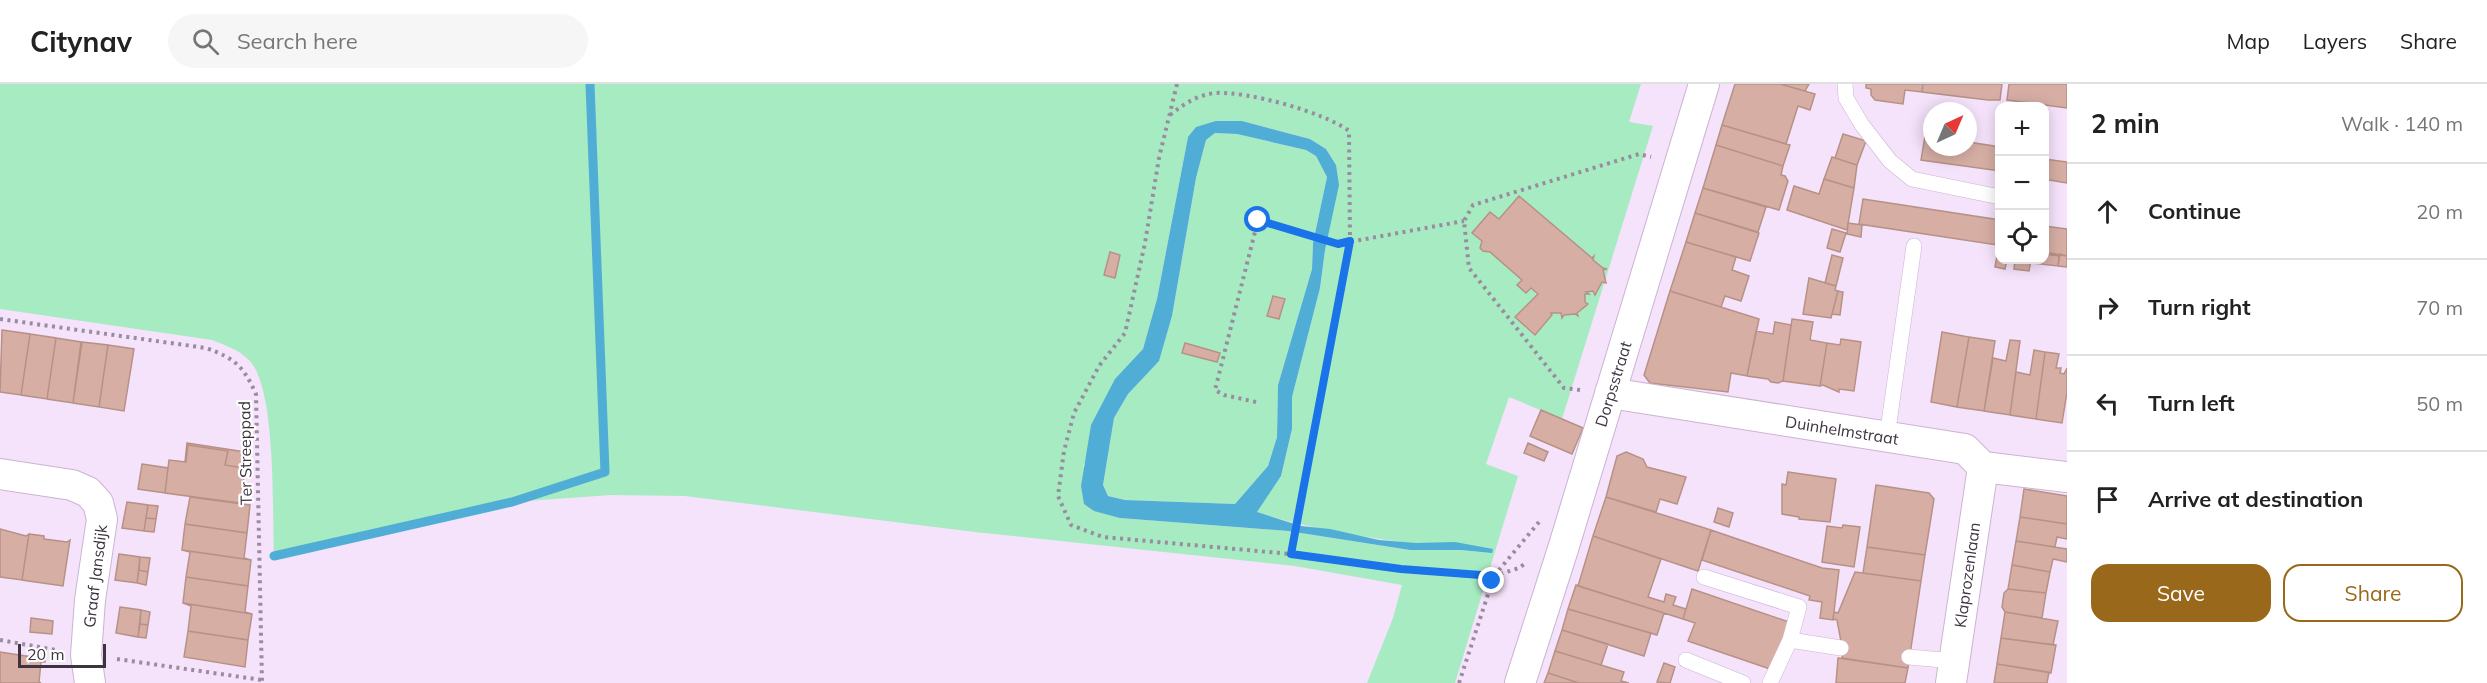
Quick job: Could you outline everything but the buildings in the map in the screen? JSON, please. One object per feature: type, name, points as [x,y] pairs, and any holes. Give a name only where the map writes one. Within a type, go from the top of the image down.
[{"type":"street","name":"Dorpsstraat","points":[[1520,683],[1598,392],[1704,84]]},
{"type":"street","name":"Duinhelmstraat","points":[[1598,392],[1965,449],[1983,467]]},
{"type":"street","points":[[1983,467],[2067,477]]},
{"type":"street","name":"Klaprozenlaan","points":[[1953,672],[1983,467]]},
{"type":"street","name":"Graaf Jansdijk","points":[[0,474],[72,485],[88,492],[98,503],[102,519],[90,600],[88,669]]},
{"type":"lane","points":[[1845,84],[1846,98],[1862,125],[1890,161],[1912,180],[1995,196]]},
{"type":"lane","points":[[1887,437],[1914,246]]},
{"type":"lane","points":[[1704,577],[1798,607],[1790,640],[1770,683]]},
{"type":"lane","points":[[1790,640],[1841,648]]},
{"type":"lane","points":[[1909,657],[1953,672]]},
{"type":"lane","points":[[1686,660],[1743,683]]},
{"type":"path","points":[[1177,84],[1125,333],[1099,366],[1074,413],[1064,451],[1058,496],[1071,525],[1103,537],[1291,554],[1401,569],[1494,576],[1460,683]]},
{"type":"path","points":[[1169,115],[1193,98],[1216,93],[1257,98],[1306,110],[1339,123],[1349,131],[1351,139],[1350,241],[1291,554]]},
{"type":"path","points":[[1598,392],[1564,388],[1469,268],[1464,221],[1473,205],[1639,154],[1678,164]]},
{"type":"path","points":[[1256,402],[1224,395],[1215,390],[1258,220],[1309,238],[1332,243],[1464,221]]},
{"type":"path","name":"Ter Streeppad","points":[[0,318],[206,348],[231,357],[246,372],[256,394],[262,681]]},
{"type":"path","points":[[0,640],[88,669],[262,681]]},
{"type":"green space","points":[[0,84],[1641,84],[1629,122],[1653,126],[1562,419],[1509,397],[1486,464],[1518,476],[1455,683],[1367,683],[1393,618],[1402,585],[1295,566],[975,532],[685,496],[611,495],[512,502],[274,556],[269,423],[258,375],[245,356],[212,340],[0,309]],"holes":[[[1242,121],[1310,139],[1326,149],[1336,165],[1320,288],[1292,397],[1292,429],[1281,476],[1256,512],[1344,533],[1492,553],[1461,550],[1410,550],[1288,531],[1120,518],[1083,466],[1133,361],[1143,349],[1157,299],[1188,137]]]},
{"type":"green space","points":[[1215,133],[1237,134],[1306,150],[1316,156],[1327,177],[1313,243],[1312,269],[1278,385],[1277,437],[1268,466],[1235,504],[1125,500],[1108,496],[1103,485],[1114,418],[1128,394],[1159,360],[1172,316],[1196,178],[1206,140]]},
{"type":"water","points":[[1216,121],[1242,121],[1310,139],[1326,149],[1336,165],[1339,185],[1325,250],[1320,288],[1292,397],[1292,429],[1281,476],[1257,512],[1301,526],[1330,529],[1379,540],[1416,543],[1455,542],[1493,549],[1492,553],[1461,550],[1410,550],[1288,531],[1120,518],[1094,511],[1084,504],[1081,486],[1091,425],[1115,379],[1143,349],[1157,299],[1188,137],[1196,127]],"holes":[[[1215,133],[1237,134],[1306,150],[1316,156],[1327,177],[1313,243],[1312,269],[1278,385],[1277,437],[1268,466],[1235,504],[1125,500],[1108,496],[1103,485],[1114,418],[1128,394],[1159,361],[1172,316],[1196,178],[1206,140]]]},
{"type":"waterway","points":[[274,556],[512,502],[605,472],[590,84]]},
{"type":"route","points":[[1258,220],[1309,238],[1338,244],[1350,241],[1291,554],[1401,569],[1494,576],[1492,581]]}]
